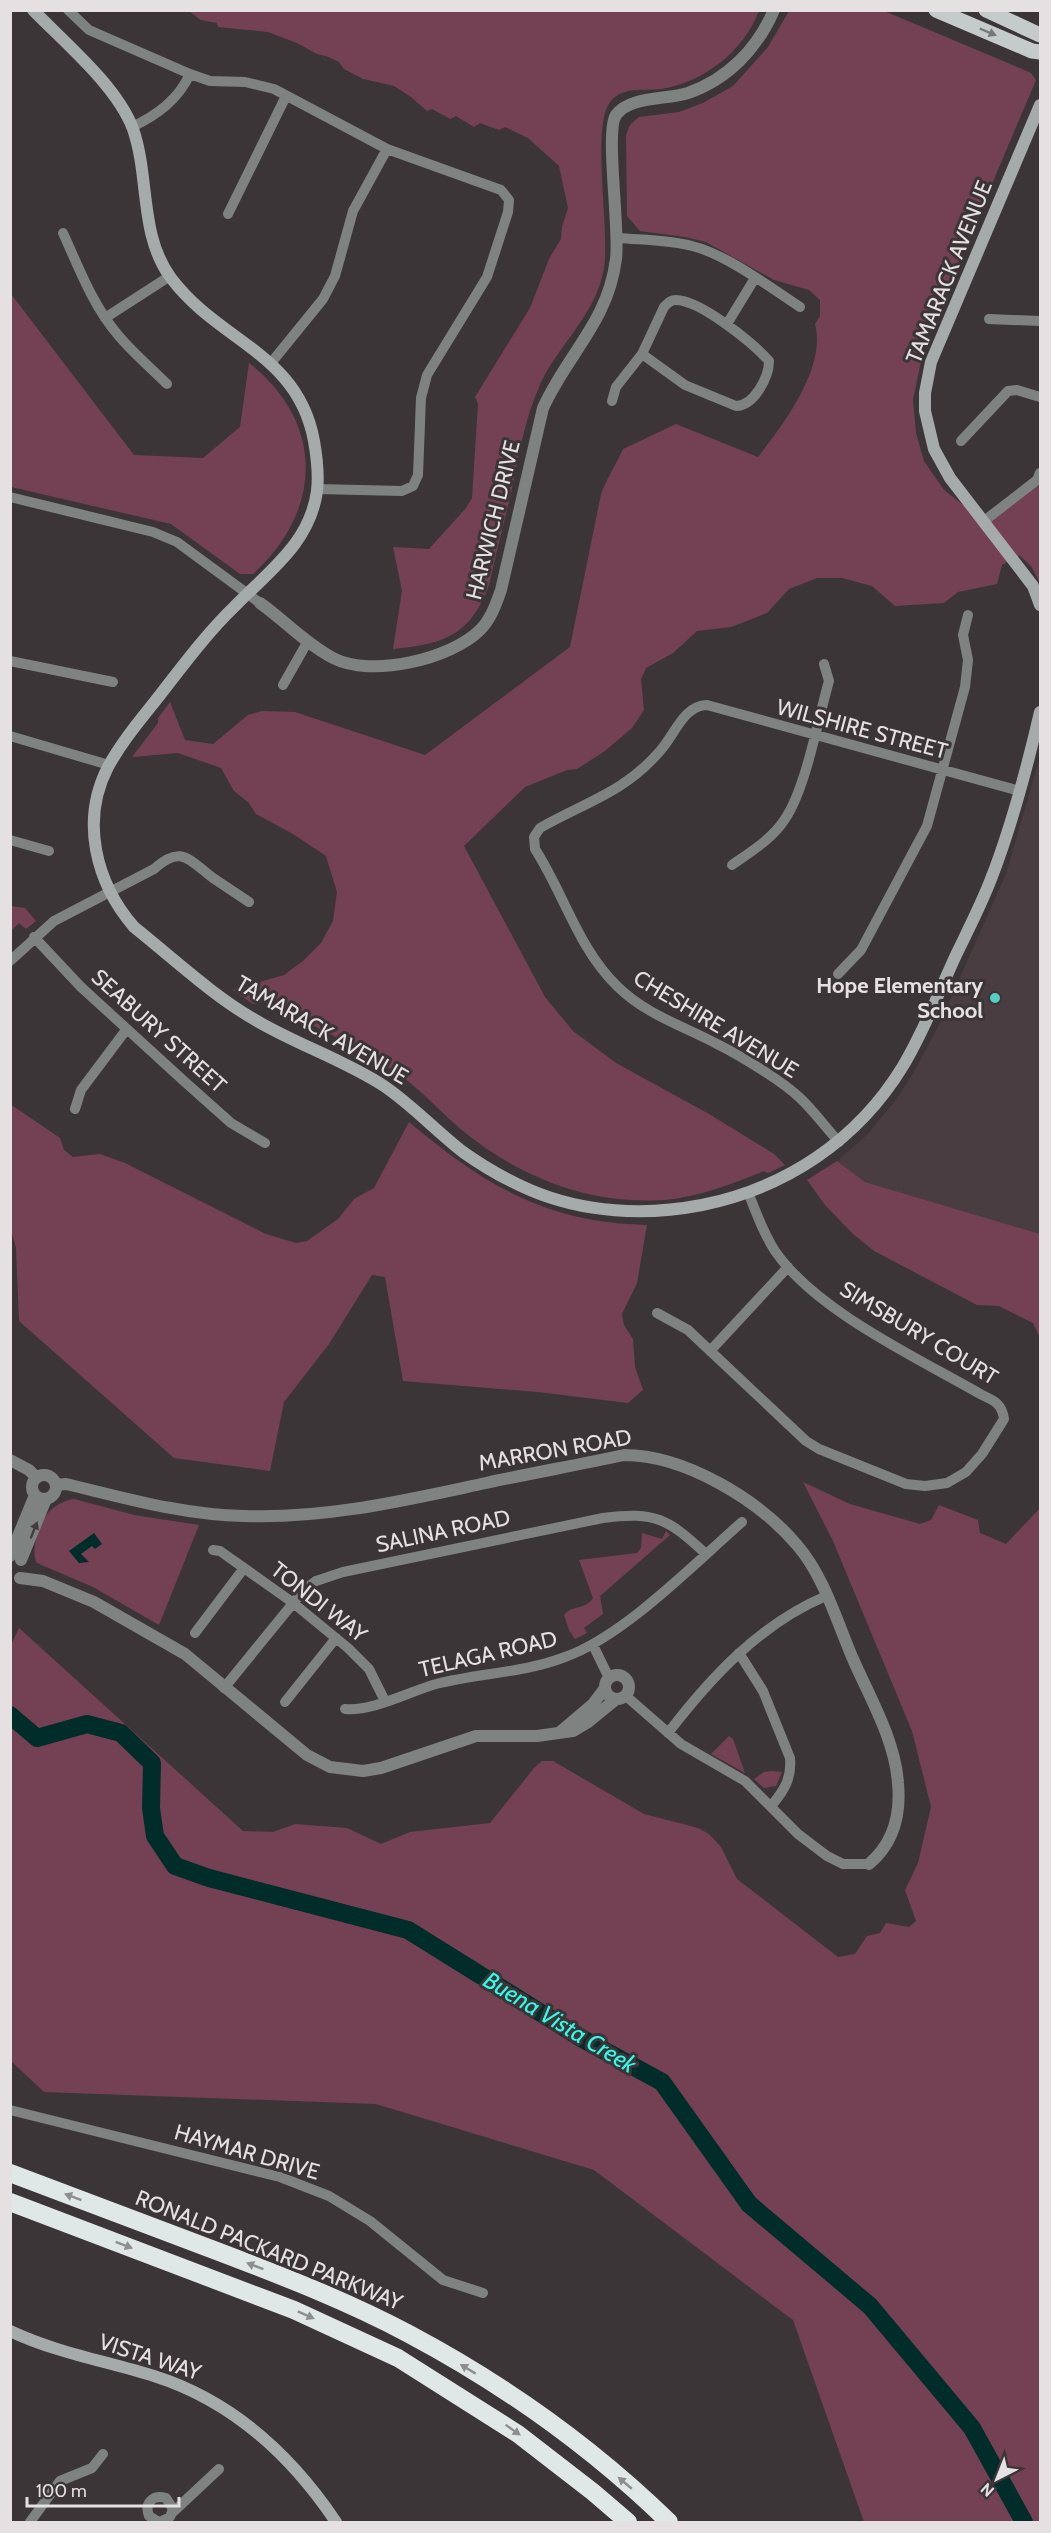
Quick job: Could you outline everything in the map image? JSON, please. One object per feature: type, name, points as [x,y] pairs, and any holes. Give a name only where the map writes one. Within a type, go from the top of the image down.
[{"type":"highway","name":"RONALD PACKARD PARKWAY","points":[[10,2173],[330,2296],[410,2334],[543,2418],[596,2458],[669,2523]]},
{"type":"highway","name":"RONALD PACKARD PARKWAY","points":[[10,2202],[294,2310],[398,2358],[518,2434],[593,2492],[628,2523]]},
{"type":"main road","name":"TAMARACK AVENUE","points":[[33,10],[109,90],[132,127],[137,143],[149,230],[170,276],[189,299],[271,363],[300,398],[310,419],[318,463],[317,489],[313,511],[297,543],[279,565],[198,646],[132,732],[109,765],[102,781],[93,827],[97,859],[109,892],[134,927],[234,1007],[258,1022],[348,1064],[387,1088],[464,1152],[495,1173],[567,1203],[639,1212],[674,1210],[718,1202],[773,1183],[809,1164],[839,1142],[872,1109],[908,1056],[990,881],[1020,791],[1041,712]]},
{"type":"main road","points":[[936,10],[1032,51],[1041,52]]},
{"type":"main road","points":[[986,10],[1041,35]]},
{"type":"main road","name":"TAMARACK AVENUE","points":[[1041,105],[931,362],[925,393],[925,411],[934,449],[950,478],[1033,586],[1041,605]]},
{"type":"main road","name":"VISTA WAY","points":[[10,2331],[36,2343],[155,2376],[200,2394],[239,2417],[278,2449],[300,2473],[336,2523]]},
{"type":"street","points":[[68,10],[89,30],[190,74],[210,81],[245,82],[274,89],[387,149],[501,190],[509,200],[508,212],[487,277],[427,375],[421,398],[418,475],[413,486],[402,491],[317,489]]},
{"type":"street","name":"HARWICH DRIVE","points":[[10,497],[153,532],[177,542],[334,659],[356,665],[378,667],[437,656],[463,644],[481,629],[493,612],[501,590],[543,408],[555,381],[604,308],[613,282],[619,238],[613,170],[614,117],[622,107],[634,101],[687,93],[711,83],[744,57],[774,10]]},
{"type":"street","points":[[132,127],[166,107],[185,85],[190,74]]},
{"type":"street","points":[[228,214],[286,96]]},
{"type":"street","points":[[271,363],[323,298],[335,276],[352,212],[387,149]]},
{"type":"street","points":[[63,233],[96,304],[105,318],[118,336],[167,384]]},
{"type":"street","points":[[619,238],[693,246],[755,278],[801,308]]},
{"type":"street","points":[[105,318],[170,276]]},
{"type":"street","points":[[727,324],[755,278]]},
{"type":"street","points":[[612,401],[616,387],[642,354],[664,307],[669,302],[677,300],[727,324],[769,361],[769,371],[751,401],[744,406],[736,406],[686,385],[642,354]]},
{"type":"street","points":[[989,319],[1041,321]]},
{"type":"street","points":[[961,441],[1008,391],[1017,390],[1041,397]]},
{"type":"street","points":[[984,521],[1037,480],[1041,473]]},
{"type":"street","points":[[838,974],[861,950],[927,826],[965,687],[968,660],[963,635],[968,615]]},
{"type":"street","points":[[283,685],[308,641]]},
{"type":"street","points":[[10,661],[113,682]]},
{"type":"street","points":[[732,865],[766,842],[785,819],[798,792],[829,681],[824,664]]},
{"type":"street","name":"WILSHIRE STREET","points":[[534,837],[540,828],[602,798],[623,785],[660,751],[678,728],[685,714],[695,705],[707,705],[1020,791]]},
{"type":"street","points":[[10,736],[109,765]]},
{"type":"street","name":"CHESHIRE AVENUE","points":[[534,837],[535,849],[582,939],[596,963],[617,986],[657,1015],[721,1046],[788,1089],[800,1098],[839,1142]]},
{"type":"street","points":[[10,840],[49,851]]},
{"type":"street","points":[[10,961],[54,921],[154,868],[167,857],[179,855],[192,859],[213,878],[249,902]]},
{"type":"street","name":"SEABURY STREET","points":[[34,937],[126,1030],[231,1123],[265,1143]]},
{"type":"street","points":[[75,1109],[81,1090],[126,1030]]},
{"type":"street","name":"SIMSBURY COURT","points":[[657,1313],[688,1330],[806,1441],[819,1449],[906,1484],[925,1486],[947,1483],[966,1472],[982,1454],[1004,1419],[1003,1408],[996,1401],[833,1308],[788,1267],[775,1251],[748,1192]]},
{"type":"street","points":[[710,1351],[788,1267]]},
{"type":"street","name":"MARRON ROAD","points":[[56,1485],[66,1484],[155,1506],[243,1516],[318,1514],[394,1503],[624,1455],[643,1455],[665,1460],[702,1475],[758,1507],[798,1546],[812,1565],[826,1596],[889,1744],[897,1772],[899,1808],[895,1830],[883,1853],[869,1864]]},
{"type":"street","points":[[10,1460],[29,1470],[36,1477]]},
{"type":"street","points":[[47,1474],[56,1485],[54,1495],[40,1497],[32,1484],[36,1477],[47,1474]]},
{"type":"street","points":[[40,1497],[15,1571],[94,1602],[185,1654],[307,1755],[330,1767],[363,1771],[381,1768],[476,1736],[537,1736],[573,1731],[621,1698],[630,1687],[627,1679],[620,1675],[607,1683],[593,1704],[560,1732]]},
{"type":"street","name":"SALINA ROAD","points":[[224,1688],[292,1602],[316,1581],[343,1572],[593,1520],[634,1514],[656,1518],[675,1527],[706,1554]]},
{"type":"street","name":"TELAGA ROAD","points":[[345,1709],[371,1708],[385,1701],[455,1679],[536,1666],[566,1657],[593,1645],[638,1612],[742,1522]]},
{"type":"street","name":"TONDI WAY","points":[[213,1551],[220,1551],[292,1602],[360,1658],[369,1669],[385,1701]]},
{"type":"street","points":[[195,1633],[244,1568]]},
{"type":"street","points":[[668,1733],[704,1686],[739,1653],[780,1620],[826,1596]]},
{"type":"street","points":[[285,1702],[336,1638]]},
{"type":"street","points":[[593,1645],[607,1683],[608,1695],[621,1698],[697,1755],[745,1781],[798,1834],[826,1856],[843,1864],[869,1864]]},
{"type":"street","points":[[739,1653],[763,1691],[790,1758],[791,1768],[787,1783],[771,1806]]},
{"type":"street","name":"HAYMAR DRIVE","points":[[10,2110],[280,2177],[329,2196],[370,2221],[443,2280],[483,2293]]},
{"type":"street","points":[[30,2523],[60,2481],[92,2468],[103,2454]]},
{"type":"street","points":[[147,2512],[152,2520],[160,2523],[167,2520],[219,2469]]},
{"type":"street","points":[[139,2523],[147,2512],[148,2504],[158,2496],[170,2501],[172,2513]]},
{"type":"shaded area","points":[[189,11],[759,11],[743,40],[720,63],[707,72],[692,80],[661,89],[627,91],[610,102],[602,133],[605,252],[600,285],[585,316],[556,357],[534,399],[489,585],[482,602],[464,626],[441,640],[393,649],[402,591],[393,547],[429,549],[466,508],[472,498],[478,404],[475,397],[530,308],[549,259],[561,239],[568,208],[559,166],[528,138],[505,127],[499,130],[480,123],[474,127],[456,116],[450,119],[432,109],[427,111],[394,86],[363,79],[344,69],[339,62],[297,43],[268,32],[218,27],[217,23],[201,20]]},
{"type":"shaded area","points":[[789,11],[884,11],[1031,73],[1036,80],[925,342],[913,400],[916,433],[924,461],[944,490],[984,521],[1040,473],[1040,583],[1031,566],[1019,555],[1002,565],[997,584],[958,592],[944,603],[895,606],[872,586],[842,578],[817,578],[789,589],[767,613],[731,627],[697,631],[673,653],[646,668],[641,679],[644,710],[632,728],[605,751],[577,769],[567,770],[525,787],[464,846],[545,997],[573,1031],[616,1063],[709,1114],[774,1154],[785,1165],[768,1173],[764,1171],[690,1196],[664,1200],[609,1198],[557,1185],[508,1162],[463,1131],[415,1087],[383,1064],[267,1002],[253,1004],[233,990],[284,975],[303,961],[321,943],[333,921],[337,892],[326,856],[293,834],[256,814],[248,802],[234,791],[221,768],[178,753],[132,757],[158,723],[158,718],[170,702],[185,740],[213,744],[248,715],[262,711],[295,712],[425,755],[570,647],[601,494],[623,449],[676,424],[758,457],[790,412],[809,377],[815,358],[817,341],[815,324],[820,316],[820,300],[809,290],[774,280],[706,242],[640,231],[627,216],[626,135],[630,125],[639,117],[679,112],[703,103],[733,86],[768,47]]},
{"type":"shaded area","points":[[11,294],[134,455],[203,458],[240,427],[249,363],[274,387],[292,412],[302,439],[306,467],[303,495],[293,522],[276,549],[253,574],[240,574],[171,524],[11,487]]},
{"type":"shaded area","name":"Hope Elementary School","points":[[1040,757],[1040,1234],[865,1182],[837,1161],[868,1134],[895,1101],[937,1029],[1006,874]]},
{"type":"shaded area","points":[[11,906],[25,908],[36,921],[26,929],[19,923],[11,931]]},
{"type":"shaded area","points":[[10,1104],[60,1138],[64,1150],[73,1157],[100,1154],[125,1163],[266,1234],[296,1243],[307,1241],[338,1219],[354,1199],[374,1188],[409,1122],[464,1164],[518,1196],[578,1217],[611,1223],[647,1225],[637,1283],[622,1314],[624,1325],[633,1339],[635,1367],[643,1390],[628,1403],[538,1392],[403,1381],[385,1277],[372,1275],[329,1344],[284,1402],[270,1471],[174,1458],[19,1321],[16,1248],[10,1226]]},
{"type":"shaded area","points":[[837,1161],[865,1182],[1040,1234],[1040,1338],[1033,1323],[999,1306],[977,1305],[874,1251],[853,1234],[825,1205],[807,1180]]},
{"type":"shaded area","points":[[803,1482],[850,1504],[920,1524],[931,1520],[939,1505],[978,1520],[980,1533],[1006,1544],[1040,1508],[1040,2522],[864,2522],[793,2320],[594,2170],[376,2104],[44,2092],[11,2061],[10,1647],[19,1628],[243,1831],[273,1832],[295,1824],[347,1828],[381,1844],[410,1832],[490,1823],[534,1768],[542,1761],[553,1761],[644,1814],[698,1828],[709,1834],[721,1847],[737,1879],[838,1957],[855,1954],[867,1936],[880,1933],[886,1923],[909,1927],[916,1921],[905,1890],[918,1863],[931,1807],[912,1731],[833,1541]]},
{"type":"shaded area","points":[[74,1499],[134,1515],[199,1525],[159,1625],[93,1587],[37,1563],[35,1545],[45,1518],[56,1506]]},
{"type":"shaded area","points":[[666,1531],[670,1535],[600,1596],[603,1614],[584,1628],[587,1633],[575,1639],[564,1615],[590,1602],[593,1598],[579,1560],[637,1553],[641,1548],[642,1533],[662,1539]]},
{"type":"shaded area","points":[[94,1533],[102,1544],[95,1549],[92,1546],[81,1554],[89,1562],[79,1563],[69,1551]]},
{"type":"shaded area","points":[[729,1736],[733,1739],[745,1773],[711,1754]]},
{"type":"shaded area","points":[[764,1772],[782,1772],[776,1786],[764,1788],[754,1779]]},
{"type":"waterway","name":"Buena Vista Creek","points":[[10,1715],[37,1738],[87,1724],[121,1733],[152,1763],[151,1808],[155,1836],[175,1866],[209,1878],[408,1930],[581,2038],[662,2082],[749,2204],[870,2306],[972,2428],[1024,2522]]},
{"type":"place","name":"Hope Elementary School","points":[[995,998]]}]
